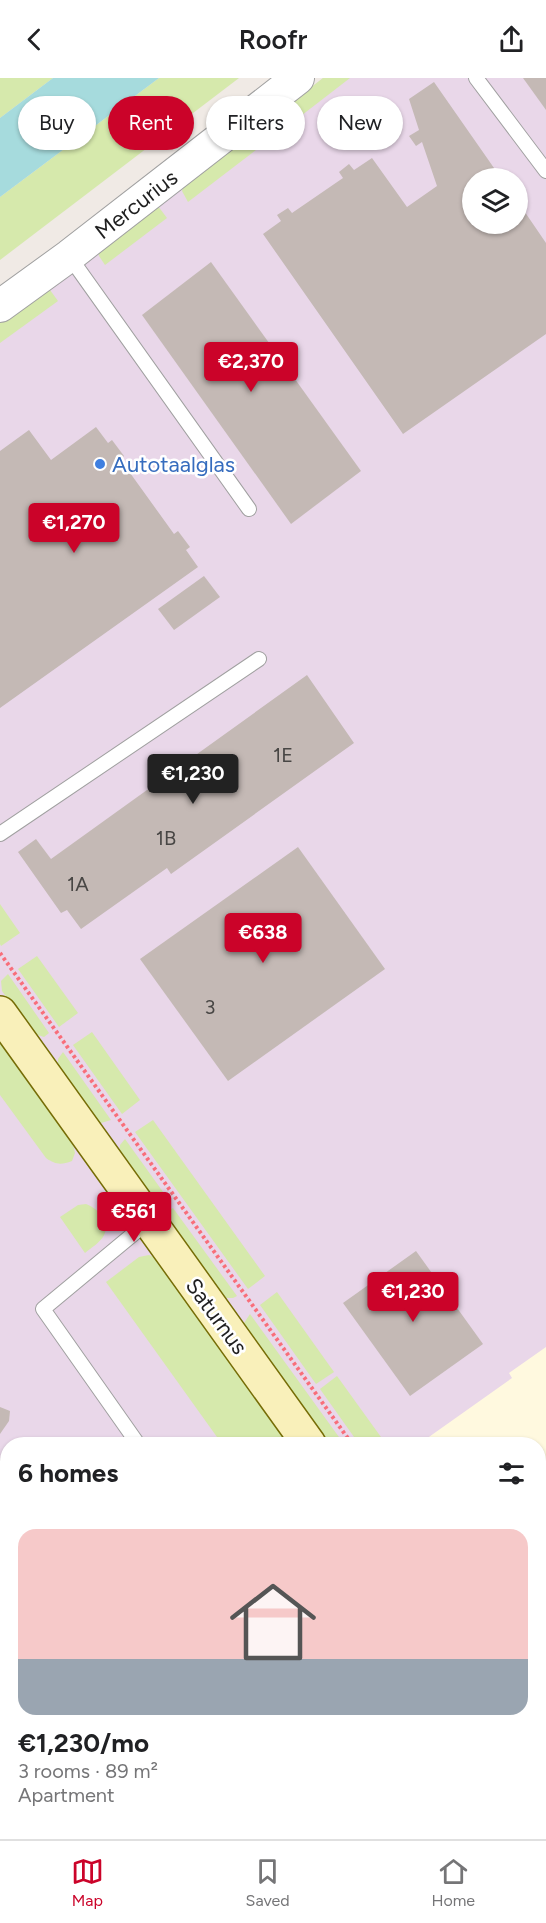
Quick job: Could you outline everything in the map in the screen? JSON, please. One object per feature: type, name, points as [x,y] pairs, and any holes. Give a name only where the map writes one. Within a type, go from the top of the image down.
[{"type":"main road","name":"Saturnus","points":[[0,1013],[304,1437]]},
{"type":"street","name":"Mercurius","points":[[0,306],[69,256],[298,78]]},
{"type":"lane","points":[[476,78],[546,171]]},
{"type":"lane","points":[[69,256],[249,508]]},
{"type":"lane","points":[[0,834],[259,659]]},
{"type":"lane","points":[[133,1437],[43,1309],[149,1221]]},
{"type":"path","points":[[0,953],[347,1437]]},
{"type":"shaded area","points":[[323,78],[546,78],[546,1437],[0,1437],[0,328],[230,150],[305,150],[305,96],[300,96]]},
{"type":"shaded area","points":[[546,1347],[546,1437],[429,1437],[512,1378],[509,1373]]},
{"type":"green space","points":[[0,78],[53,78],[29,96],[18,96],[18,104],[0,118]]},
{"type":"green space","points":[[159,78],[239,78],[215,96],[206,96],[206,103],[194,112],[194,96],[135,96]]},
{"type":"green space","points":[[323,78],[350,78],[327,96],[317,96],[317,103],[305,113],[305,96],[300,96]]},
{"type":"green space","points":[[108,116],[108,150],[144,150],[0,260],[0,197],[63,150],[96,150],[96,125]]},
{"type":"green space","points":[[229,150],[256,150],[188,202],[182,191],[184,185]]},
{"type":"green space","points":[[158,206],[167,218],[105,265],[98,251]]},
{"type":"green space","points":[[43,290],[50,290],[58,301],[0,343],[0,321]]},
{"type":"green space","points":[[0,904],[20,933],[1,946],[0,944]]},
{"type":"green space","points":[[37,956],[78,1013],[59,1027],[18,969]]},
{"type":"green space","points":[[8,974],[49,1033],[44,1037],[32,1033],[2,991],[1,981]]},
{"type":"green space","points":[[92,1032],[140,1100],[122,1114],[73,1045]]},
{"type":"green space","points":[[0,1037],[71,1136],[75,1153],[72,1161],[59,1164],[46,1158],[0,1095]]},
{"type":"green space","points":[[63,1052],[111,1120],[101,1123],[95,1121],[58,1069],[58,1059]]},
{"type":"green space","points":[[153,1120],[265,1276],[248,1289],[135,1132]]},
{"type":"green space","points":[[125,1139],[166,1196],[157,1205],[119,1153],[120,1145]]},
{"type":"green space","points":[[86,1204],[103,1217],[106,1227],[101,1239],[85,1253],[60,1217],[78,1205]]},
{"type":"green space","points":[[173,1208],[237,1296],[224,1298],[163,1214]]},
{"type":"green space","points":[[149,1255],[158,1259],[287,1437],[217,1437],[106,1282],[139,1257]]},
{"type":"green space","points":[[277,1292],[334,1372],[316,1384],[260,1305]]},
{"type":"green space","points":[[250,1314],[339,1437],[321,1437],[245,1331],[244,1323]]},
{"type":"green space","points":[[337,1376],[381,1437],[354,1437],[320,1389]]},
{"type":"water","points":[[53,78],[159,78],[135,96],[108,96],[108,116],[96,125],[96,96],[29,96]]},
{"type":"water","points":[[18,104],[18,150],[63,150],[0,197],[0,118]]},
{"type":"building","points":[[523,78],[546,78],[546,110]]},
{"type":"building","points":[[434,82],[494,168],[462,168],[462,234],[528,234],[528,217],[546,243],[546,334],[403,434],[263,234],[281,221],[277,215],[288,208],[292,213],[343,178],[339,172],[349,164],[354,170],[372,158],[407,207],[437,186],[422,142],[416,146],[409,136],[419,130],[409,99]]},
{"type":"building","points":[[211,262],[361,471],[291,524],[142,315]]},
{"type":"building","points":[[96,427],[108,443],[112,440],[124,456],[120,459],[174,534],[178,531],[190,547],[186,550],[198,567],[0,708],[0,451],[29,430],[51,460]]},
{"type":"building","points":[[204,576],[220,597],[174,630],[158,609]]},
{"type":"building","points":[[307,675],[354,743],[171,874],[167,868],[81,929],[67,910],[61,913],[18,852],[36,839],[51,859]]},
{"type":"building","points":[[298,847],[385,969],[228,1081],[140,959]]},
{"type":"building","points":[[416,1251],[483,1344],[410,1396],[343,1303]]},
{"type":"building","points":[[0,1407],[10,1411],[9,1421],[0,1434]]},
{"type":"place","name":"Autotaalglas","points":[[100,464]]}]
